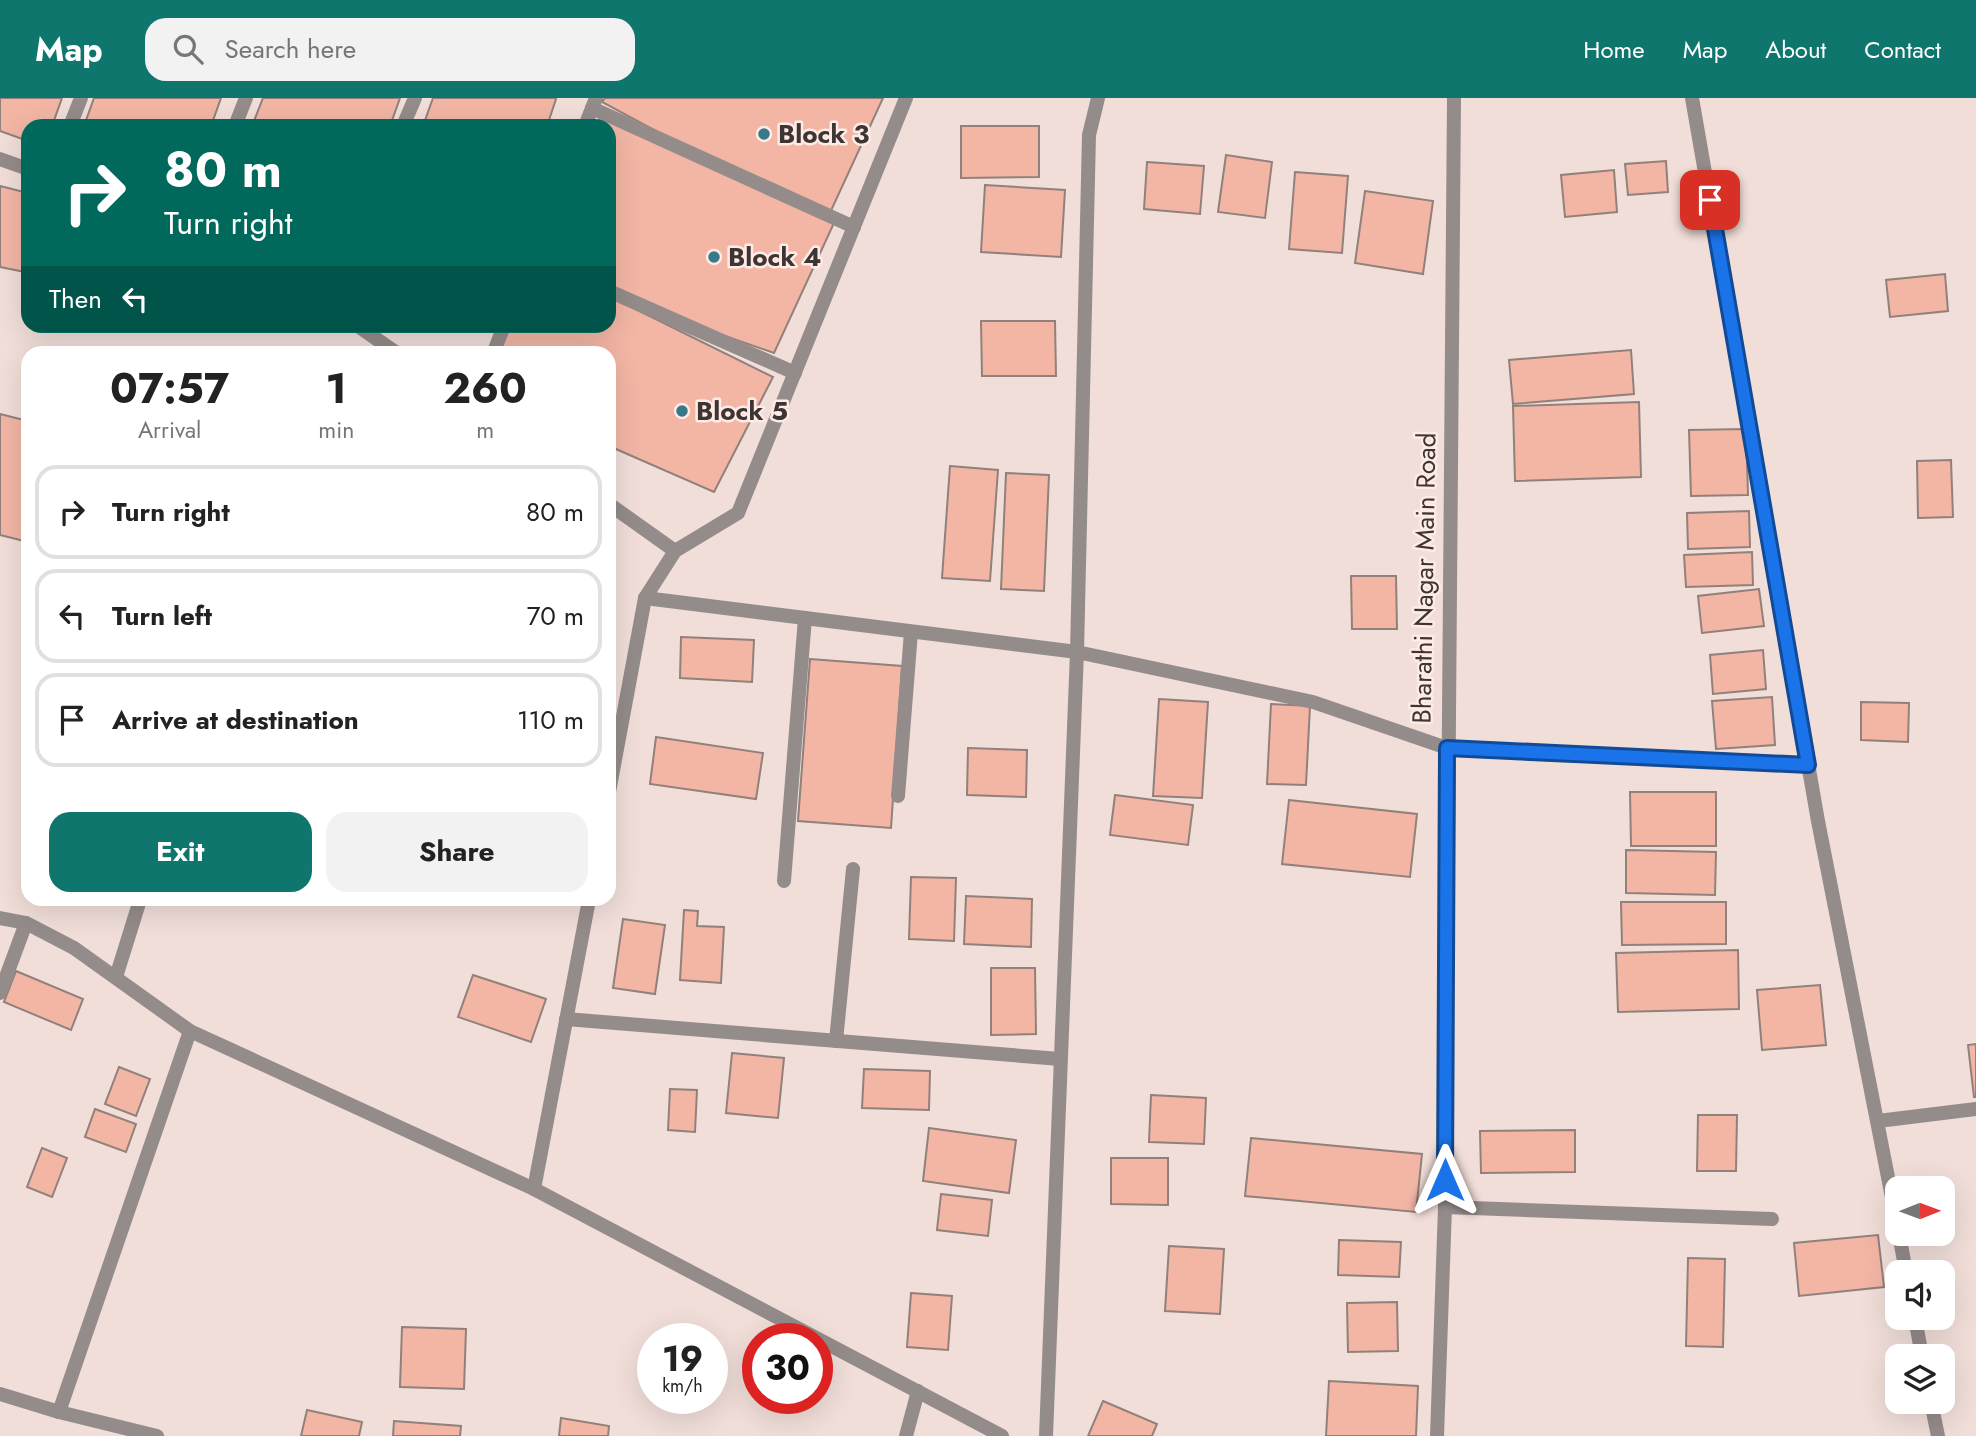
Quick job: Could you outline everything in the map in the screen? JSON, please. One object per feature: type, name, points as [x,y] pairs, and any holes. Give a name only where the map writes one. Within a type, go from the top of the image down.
[{"type":"street","points":[[73,119],[81,98]]},
{"type":"street","points":[[238,119],[246,98]]},
{"type":"street","points":[[406,119],[415,98]]},
{"type":"street","points":[[616,754],[645,598],[675,551],[738,513],[906,98]]},
{"type":"street","points":[[1046,1436],[1077,652],[1089,135],[1098,98]]},
{"type":"street","name":"Bharathi Nagar Main Road","points":[[1437,1436],[1445,1207],[1454,98]]},
{"type":"street","points":[[1692,98],[1808,765],[1888,1176]]},
{"type":"street","points":[[594,103],[854,227]]},
{"type":"street","points":[[0,159],[21,166]]},
{"type":"street","points":[[616,294],[795,373]]},
{"type":"street","points":[[368,333],[387,346]]},
{"type":"street","points":[[616,508],[675,551]]},
{"type":"street","points":[[645,598],[1077,652],[1313,702],[1447,748],[1808,765]]},
{"type":"street","points":[[784,881],[805,618]]},
{"type":"street","points":[[898,796],[911,632]]},
{"type":"street","points":[[836,1041],[853,869]]},
{"type":"street","points":[[116,977],[138,906]]},
{"type":"street","points":[[534,1189],[588,906]]},
{"type":"street","points":[[0,918],[26,923],[74,948],[190,1031],[534,1189],[1002,1436]]},
{"type":"street","points":[[0,993],[26,923]]},
{"type":"street","points":[[566,1019],[1060,1059]]},
{"type":"street","points":[[59,1412],[190,1031]]},
{"type":"street","points":[[1878,1121],[1976,1109]]},
{"type":"street","points":[[1445,1207],[1772,1219]]},
{"type":"street","points":[[906,1436],[918,1391]]},
{"type":"street","points":[[0,1394],[59,1412],[157,1436]]},
{"type":"street","points":[[1933,1414],[1938,1436]]},
{"type":"street","points":[[96,1436],[99,1421]]},
{"type":"building","points":[[0,98],[62,98],[54,119],[21,119],[21,138],[0,131]]},
{"type":"building","points":[[94,98],[221,98],[214,119],[86,119]]},
{"type":"building","points":[[263,98],[400,98],[392,119],[255,119]]},
{"type":"building","points":[[433,98],[556,99],[549,119],[426,119]]},
{"type":"building","name":"Block 3","points":[[605,98],[883,98],[829,215],[719,165],[602,102]]},
{"type":"building","name":"Block 4","points":[[603,113],[616,119],[599,119]]},
{"type":"building","name":"Block 4","points":[[616,119],[834,223],[774,353],[648,309],[616,294]]},
{"type":"building","points":[[961,126],[1039,126],[1039,177],[961,178]]},
{"type":"building","points":[[1226,155],[1272,162],[1265,218],[1218,212]]},
{"type":"building","points":[[1666,161],[1668,192],[1628,195],[1625,164]]},
{"type":"building","points":[[1147,162],[1204,166],[1200,214],[1144,209]]},
{"type":"building","points":[[1614,170],[1617,212],[1565,217],[1561,175]]},
{"type":"building","points":[[1295,172],[1348,176],[1342,253],[1289,249]]},
{"type":"building","points":[[985,185],[1065,190],[1061,257],[981,252]]},
{"type":"building","points":[[0,186],[21,191],[21,271],[0,267]]},
{"type":"building","points":[[1365,191],[1433,201],[1423,274],[1355,263]]},
{"type":"building","points":[[1945,274],[1948,311],[1890,317],[1886,280]]},
{"type":"building","name":"Block 5","points":[[616,299],[773,377],[714,492],[616,449],[616,346],[501,346],[504,333],[616,333]]},
{"type":"building","points":[[981,321],[1055,321],[1056,376],[982,376]]},
{"type":"building","points":[[1631,350],[1634,394],[1513,404],[1509,360]]},
{"type":"building","points":[[1639,402],[1641,477],[1515,481],[1513,406]]},
{"type":"building","points":[[0,414],[21,419],[21,540],[0,535]]},
{"type":"building","points":[[1746,429],[1748,495],[1691,496],[1689,430]]},
{"type":"building","points":[[1951,460],[1953,517],[1918,518],[1917,461]]},
{"type":"building","points":[[950,466],[998,470],[990,581],[942,578]]},
{"type":"building","points":[[1006,473],[1049,475],[1044,591],[1001,589]]},
{"type":"building","points":[[1749,511],[1750,547],[1688,549],[1687,513]]},
{"type":"building","points":[[1752,552],[1753,585],[1686,587],[1684,555]]},
{"type":"building","points":[[1351,576],[1396,576],[1397,629],[1352,629]]},
{"type":"building","points":[[1759,589],[1764,626],[1702,633],[1698,596]]},
{"type":"building","points":[[681,637],[754,640],[752,682],[680,678]]},
{"type":"building","points":[[1763,650],[1766,689],[1713,694],[1710,655]]},
{"type":"building","points":[[810,659],[902,666],[891,828],[798,821]]},
{"type":"building","points":[[1772,697],[1775,745],[1716,749],[1712,701]]},
{"type":"building","points":[[1159,699],[1208,702],[1202,798],[1153,796]]},
{"type":"building","points":[[1861,702],[1909,703],[1908,742],[1861,740]]},
{"type":"building","points":[[1271,704],[1310,706],[1306,785],[1267,784]]},
{"type":"building","points":[[656,737],[763,753],[756,799],[650,784]]},
{"type":"building","points":[[968,748],[1027,750],[1026,797],[967,795]]},
{"type":"building","points":[[1630,792],[1716,792],[1716,846],[1631,846]]},
{"type":"building","points":[[1115,795],[1193,805],[1188,845],[1110,835]]},
{"type":"building","points":[[1289,800],[1417,814],[1410,877],[1282,864]]},
{"type":"building","points":[[1626,850],[1716,852],[1715,895],[1626,893]]},
{"type":"building","points":[[911,877],[956,878],[954,941],[909,939]]},
{"type":"building","points":[[966,896],[1032,899],[1031,947],[964,944]]},
{"type":"building","points":[[1621,902],[1726,902],[1726,944],[1622,945]]},
{"type":"building","points":[[684,910],[698,911],[697,926],[724,927],[721,983],[680,980]]},
{"type":"building","points":[[623,919],[665,925],[655,994],[613,988]]},
{"type":"building","points":[[1738,950],[1739,1009],[1618,1012],[1616,953]]},
{"type":"building","points":[[991,968],[1035,968],[1036,1034],[991,1035]]},
{"type":"building","points":[[16,971],[83,999],[71,1030],[4,1002]]},
{"type":"building","points":[[473,975],[546,999],[531,1042],[458,1017]]},
{"type":"building","points":[[1820,985],[1826,1045],[1762,1050],[1757,990]]},
{"type":"building","points":[[1976,1044],[1976,1097],[1974,1097],[1968,1045]]},
{"type":"building","points":[[732,1053],[784,1058],[778,1118],[726,1113]]},
{"type":"building","points":[[119,1067],[150,1079],[136,1116],[105,1104]]},
{"type":"building","points":[[864,1069],[930,1071],[929,1110],[862,1108]]},
{"type":"building","points":[[670,1089],[697,1090],[695,1132],[668,1130]]},
{"type":"building","points":[[1151,1095],[1206,1098],[1204,1144],[1149,1142]]},
{"type":"building","points":[[95,1109],[136,1124],[126,1152],[85,1137]]},
{"type":"building","points":[[1698,1115],[1737,1115],[1736,1171],[1697,1171]]},
{"type":"building","points":[[929,1128],[1016,1140],[1009,1193],[923,1181]]},
{"type":"building","points":[[1575,1130],[1575,1172],[1481,1173],[1480,1131]]},
{"type":"building","points":[[1251,1138],[1422,1154],[1416,1212],[1245,1196]]},
{"type":"building","points":[[42,1148],[67,1158],[52,1197],[27,1187]]},
{"type":"building","points":[[1111,1158],[1168,1158],[1168,1205],[1111,1204]]},
{"type":"building","points":[[941,1194],[992,1200],[988,1236],[937,1230]]},
{"type":"building","points":[[1878,1235],[1884,1287],[1799,1296],[1794,1243]]},
{"type":"building","points":[[1339,1240],[1401,1242],[1399,1277],[1338,1275]]},
{"type":"building","points":[[1169,1246],[1224,1249],[1220,1314],[1165,1311]]},
{"type":"building","points":[[1688,1258],[1725,1259],[1723,1347],[1686,1346]]},
{"type":"building","points":[[911,1293],[952,1296],[948,1350],[907,1347]]},
{"type":"building","points":[[1397,1302],[1398,1351],[1348,1352],[1347,1303]]},
{"type":"building","points":[[402,1327],[466,1329],[464,1389],[400,1387]]},
{"type":"building","points":[[1329,1381],[1418,1386],[1416,1436],[1326,1436]]},
{"type":"building","points":[[1103,1401],[1157,1424],[1152,1436],[1088,1436]]},
{"type":"building","points":[[307,1410],[362,1422],[359,1436],[301,1436]]},
{"type":"building","points":[[561,1418],[609,1426],[608,1436],[559,1436]]},
{"type":"building","points":[[394,1421],[461,1426],[460,1436],[393,1436]]},
{"type":"place","name":"Block 3","points":[[764,134]]},
{"type":"place","name":"Block 4","points":[[714,257]]},
{"type":"place","name":"Block 5","points":[[682,411]]},
{"type":"route","points":[[1445,1180],[1447,748],[1808,765],[1710,200]]}]
